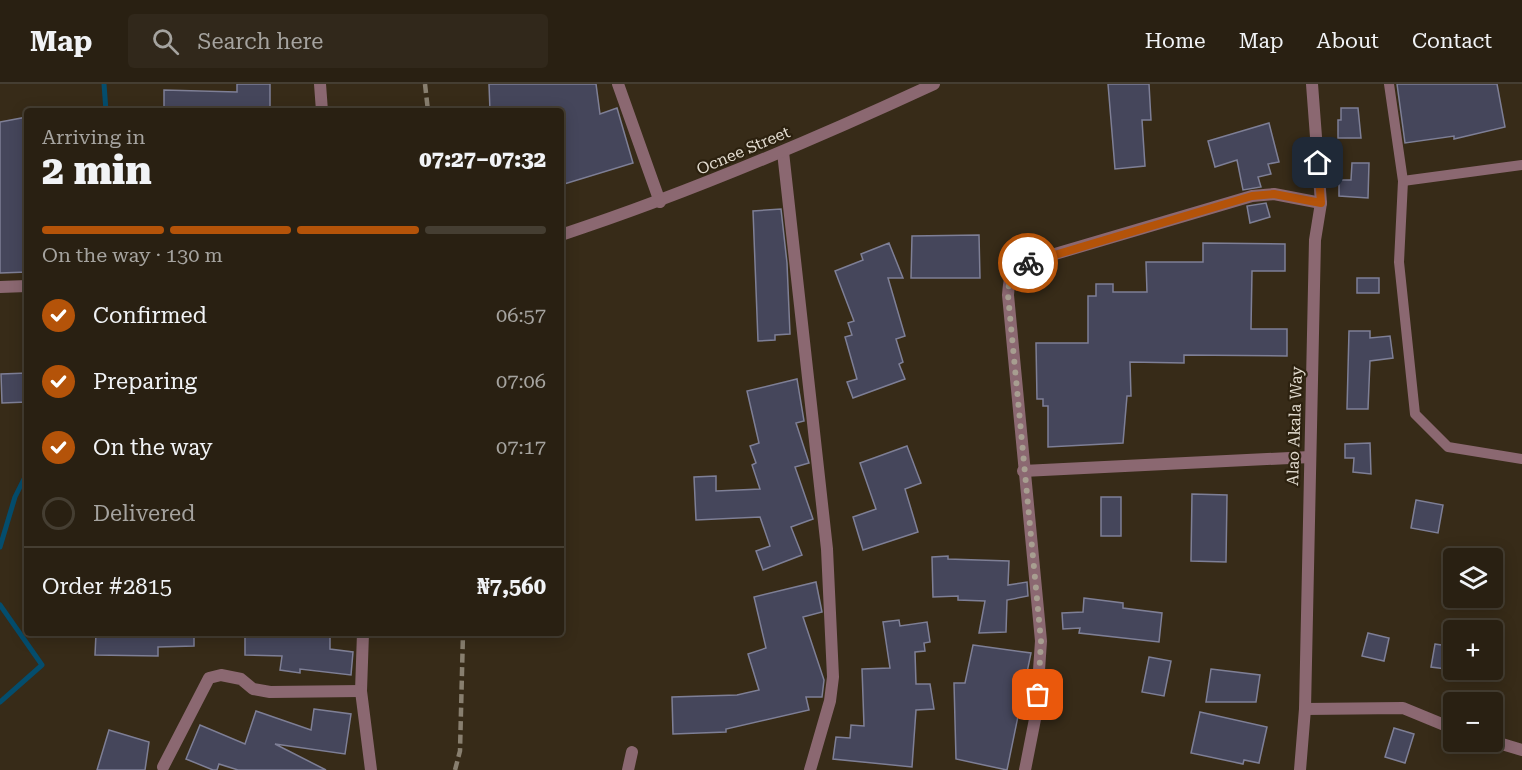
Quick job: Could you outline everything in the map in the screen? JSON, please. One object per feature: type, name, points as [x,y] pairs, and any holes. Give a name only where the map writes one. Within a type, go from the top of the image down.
[{"type":"street","points":[[320,84],[322,108]]},
{"type":"street","points":[[618,84],[660,202]]},
{"type":"street","name":"Ocnee Street","points":[[564,234],[660,202],[783,152],[934,84]]},
{"type":"street","name":"Alao Akala Way","points":[[1300,770],[1305,709],[1315,240],[1321,203],[1312,84]]},
{"type":"street","points":[[783,152],[827,549],[833,677],[830,701],[810,770]]},
{"type":"street","points":[[1025,770],[1036,714],[1041,641],[1023,471],[1008,295],[1009,278],[1016,267],[1252,196],[1274,194],[1321,203]]},
{"type":"street","points":[[0,287],[24,286]]},
{"type":"street","points":[[1023,471],[1310,457]]},
{"type":"street","points":[[363,636],[362,691],[371,770]]},
{"type":"street","points":[[163,767],[209,678],[221,675],[241,679],[252,689],[270,692],[362,691]]},
{"type":"street","points":[[1305,709],[1403,708],[1443,724]]},
{"type":"street","points":[[1503,744],[1522,750]]},
{"type":"street","points":[[628,770],[632,752]]},
{"type":"lane","points":[[1389,84],[1403,181],[1399,262],[1415,414],[1448,447],[1522,459]]},
{"type":"lane","points":[[1403,181],[1522,165]]},
{"type":"building","points":[[237,84],[270,84],[270,108],[164,108],[164,90],[237,92]]},
{"type":"building","points":[[489,84],[596,84],[600,114],[617,108],[633,163],[564,184],[564,108],[490,108]]},
{"type":"building","points":[[1108,84],[1149,84],[1151,120],[1142,120],[1145,166],[1115,169]]},
{"type":"building","points":[[1397,84],[1497,84],[1505,127],[1454,139],[1454,136],[1405,143]]},
{"type":"building","points":[[1341,108],[1358,108],[1361,138],[1338,138]]},
{"type":"building","points":[[24,118],[24,272],[0,273],[0,122]]},
{"type":"building","points":[[1269,123],[1279,162],[1268,164],[1271,174],[1258,177],[1261,187],[1243,190],[1237,160],[1215,167],[1208,141]]},
{"type":"building","points":[[1352,163],[1369,163],[1368,198],[1339,196],[1339,180],[1351,180]]},
{"type":"building","points":[[1266,203],[1270,217],[1250,223],[1247,206]]},
{"type":"building","points":[[781,209],[787,263],[790,334],[775,335],[775,340],[758,341],[753,211]]},
{"type":"building","points":[[979,235],[980,278],[911,278],[912,236]]},
{"type":"building","points":[[889,243],[903,278],[888,278],[905,336],[896,339],[903,362],[899,364],[905,379],[853,398],[847,382],[857,379],[845,337],[852,335],[848,323],[854,321],[835,271],[863,260],[861,254]]},
{"type":"building","points":[[1203,243],[1285,244],[1285,271],[1252,271],[1251,329],[1287,329],[1287,356],[1184,355],[1184,363],[1130,362],[1131,396],[1127,396],[1123,443],[1048,447],[1048,406],[1043,406],[1043,399],[1037,399],[1036,343],[1088,343],[1088,296],[1096,296],[1096,284],[1113,284],[1113,292],[1147,292],[1146,262],[1203,262]]},
{"type":"building","points":[[1357,278],[1379,278],[1379,293],[1357,293]]},
{"type":"building","points":[[1349,331],[1370,331],[1370,338],[1390,336],[1393,358],[1370,361],[1368,409],[1347,409]]},
{"type":"building","points":[[24,373],[24,402],[2,403],[1,374]]},
{"type":"building","points":[[797,379],[804,421],[796,423],[809,463],[795,467],[813,519],[791,527],[802,555],[763,570],[756,551],[770,546],[760,517],[696,520],[694,477],[716,476],[716,491],[760,489],[752,465],[756,463],[750,446],[759,443],[747,391]]},
{"type":"building","points":[[1370,443],[1371,474],[1353,472],[1354,458],[1345,458],[1345,444]]},
{"type":"building","points":[[907,446],[921,483],[905,489],[918,532],[863,550],[853,517],[876,509],[860,463]]},
{"type":"building","points":[[1192,494],[1227,495],[1226,562],[1191,561]]},
{"type":"building","points":[[1101,497],[1121,497],[1121,536],[1101,536]]},
{"type":"building","points":[[1416,500],[1443,505],[1438,533],[1411,528]]},
{"type":"building","points":[[948,556],[948,559],[1009,561],[1008,585],[1027,582],[1028,596],[1007,600],[1006,632],[979,633],[985,601],[958,600],[958,596],[933,597],[932,557]]},
{"type":"building","points":[[816,582],[822,612],[803,617],[824,680],[822,697],[806,697],[809,710],[726,729],[726,732],[673,734],[672,697],[737,695],[759,690],[748,654],[766,648],[754,597]]},
{"type":"building","points":[[1084,598],[1123,603],[1123,608],[1162,613],[1159,642],[1079,633],[1080,628],[1063,629],[1062,613],[1083,612]]},
{"type":"building","points":[[899,620],[900,626],[927,622],[930,642],[924,643],[925,651],[915,652],[916,684],[930,684],[934,709],[916,710],[912,767],[833,759],[836,737],[850,738],[851,725],[864,726],[862,669],[890,668],[883,622]]},
{"type":"building","points":[[1368,633],[1389,638],[1384,661],[1362,656]]},
{"type":"building","points":[[96,636],[194,636],[194,646],[158,647],[158,656],[95,655]]},
{"type":"building","points":[[245,636],[330,636],[330,649],[353,652],[351,675],[300,669],[300,673],[280,670],[282,656],[245,655]]},
{"type":"building","points":[[1435,644],[1443,645],[1443,669],[1431,667]]},
{"type":"building","points":[[973,645],[1031,653],[1007,770],[956,759],[954,683],[965,683]]},
{"type":"building","points":[[1149,657],[1171,661],[1164,696],[1142,692]]},
{"type":"building","points":[[1211,669],[1260,675],[1256,702],[1206,702]]},
{"type":"building","points":[[314,709],[351,714],[345,754],[275,744],[326,770],[238,770],[219,764],[217,770],[213,770],[186,759],[200,725],[245,744],[256,711],[311,730]]},
{"type":"building","points":[[1200,712],[1267,727],[1259,763],[1244,760],[1243,764],[1191,753]]},
{"type":"building","points":[[1394,728],[1414,734],[1405,763],[1385,757]]},
{"type":"building","points":[[109,730],[149,742],[145,770],[97,770]]},
{"type":"waterway","points":[[104,84],[106,108]]},
{"type":"waterway","points":[[0,547],[15,497],[24,479]]},
{"type":"waterway","points":[[0,605],[42,665],[0,702]]},
{"type":"railway","points":[[425,84],[428,108]]},
{"type":"railway","points":[[455,770],[460,751],[463,636]]},
{"type":"way so far","points":[[1028,263],[1016,267],[1009,278],[1008,295],[1023,471],[1038,599],[1041,641],[1038,695]]},
{"type":"route","points":[[1028,263],[1252,196],[1274,194],[1321,203],[1318,163]]}]
